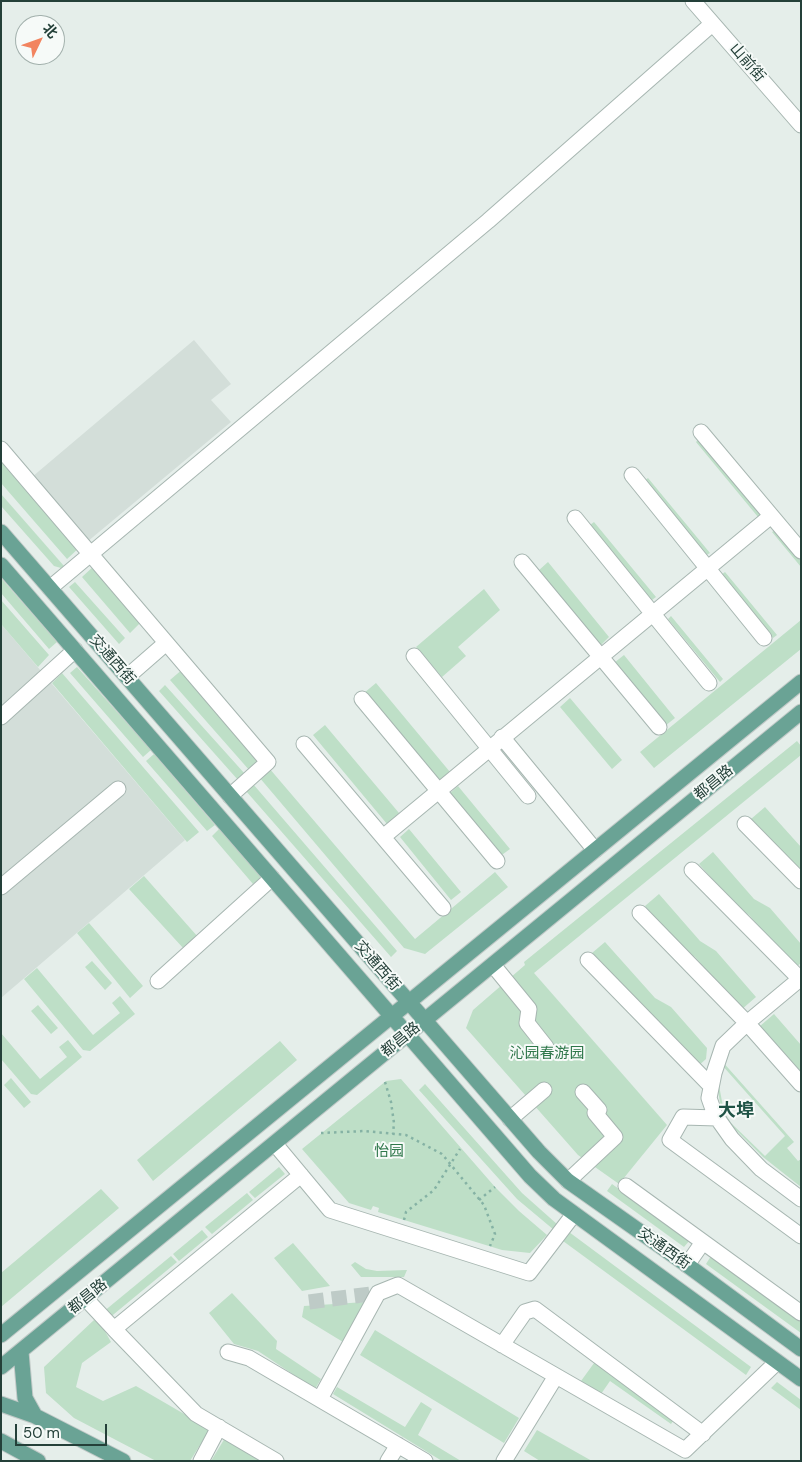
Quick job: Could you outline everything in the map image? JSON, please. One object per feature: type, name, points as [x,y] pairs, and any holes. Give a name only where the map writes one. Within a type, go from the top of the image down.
[{"type":"main road","name":"交通西街","points":[[1,532],[538,1152],[568,1181],[801,1349]]},
{"type":"main road","name":"交通西街","points":[[1,564],[530,1176],[554,1199],[574,1214],[801,1379]]},
{"type":"main road","name":"都昌路","points":[[1,1335],[801,682]]},
{"type":"main road","name":"都昌路","points":[[1,1367],[425,1020],[798,719]]},
{"type":"main road","points":[[21,1352],[25,1398],[35,1416]]},
{"type":"main road","points":[[1,1404],[35,1416],[122,1461]]},
{"type":"main road","points":[[1,1441],[38,1461]]},
{"type":"street","name":"山前街","points":[[693,1],[801,125]]},
{"type":"street","points":[[50,588],[488,222],[712,24]]},
{"type":"street","points":[[701,432],[801,551]]},
{"type":"street","points":[[1,449],[268,762],[230,796]]},
{"type":"street","points":[[632,475],[764,638]]},
{"type":"street","points":[[383,837],[771,516]]},
{"type":"street","points":[[575,518],[709,683]]},
{"type":"street","points":[[522,562],[659,727]]},
{"type":"street","points":[[127,677],[166,643]]},
{"type":"street","points":[[1,717],[75,650]]},
{"type":"street","points":[[414,656],[528,796]]},
{"type":"street","points":[[362,699],[497,861]]},
{"type":"street","points":[[502,737],[595,850]]},
{"type":"street","points":[[304,744],[443,908]]},
{"type":"street","points":[[1,887],[118,789]]},
{"type":"street","points":[[745,824],[801,881]]},
{"type":"street","points":[[692,870],[800,979],[723,1046],[709,1098],[717,1118],[732,1139],[762,1169],[801,1198]]},
{"type":"street","points":[[158,981],[272,878]]},
{"type":"street","points":[[640,913],[747,1024],[801,1084]]},
{"type":"street","points":[[588,960],[712,1086]]},
{"type":"street","points":[[493,965],[528,1009],[527,1023],[546,1047]]},
{"type":"street","points":[[510,1119],[544,1090]]},
{"type":"street","points":[[568,1181],[615,1137],[595,1113],[599,1110],[583,1092]]},
{"type":"street","points":[[717,1118],[683,1117],[670,1140],[801,1236]]},
{"type":"street","points":[[275,1144],[330,1210],[528,1273],[574,1214]]},
{"type":"street","points":[[114,1329],[301,1175]]},
{"type":"street","points":[[626,1186],[801,1313]]},
{"type":"street","points":[[686,1265],[703,1242]]},
{"type":"street","points":[[320,1399],[378,1293],[398,1285],[685,1450],[777,1362]]},
{"type":"street","points":[[86,1299],[196,1414],[276,1461]]},
{"type":"street","points":[[502,1345],[525,1312],[535,1309],[703,1434]]},
{"type":"street","points":[[228,1352],[249,1358],[425,1461]]},
{"type":"street","points":[[504,1461],[556,1376]]},
{"type":"street","points":[[201,1461],[219,1427]]},
{"type":"street","points":[[388,1461],[398,1445]]},
{"type":"path","points":[[385,1082],[392,1102],[394,1123],[392,1134]]},
{"type":"path","points":[[321,1133],[365,1132],[406,1135],[442,1154],[484,1205],[495,1234],[490,1247]]},
{"type":"path","points":[[404,1220],[406,1212],[434,1190],[451,1166],[460,1149]]},
{"type":"path","points":[[480,1200],[495,1186]]},
{"type":"shaded area","points":[[194,340],[231,384],[211,400],[231,422],[87,542],[32,477]]},
{"type":"shaded area","points":[[1,624],[185,840],[1,998]]},
{"type":"green space","points":[[700,438],[762,513],[758,517],[696,442]]},
{"type":"green space","points":[[1,456],[80,547],[67,559],[1,483]]},
{"type":"green space","points":[[648,478],[710,553],[705,556],[644,481]]},
{"type":"green space","points":[[1,494],[64,566],[61,568],[54,566],[1,506]]},
{"type":"green space","points":[[594,522],[656,597],[652,600],[590,525]]},
{"type":"green space","points":[[776,530],[801,560],[801,567],[772,532]]},
{"type":"green space","points":[[548,562],[609,637],[601,645],[538,571]]},
{"type":"green space","points":[[95,565],[142,621],[130,633],[82,577]]},
{"type":"green space","points":[[725,572],[777,635],[773,638],[721,575]]},
{"type":"green space","points":[[1,578],[57,642],[49,649],[1,593]]},
{"type":"green space","points":[[75,582],[125,638],[119,644],[69,587]]},
{"type":"green space","points":[[484,589],[500,610],[458,647],[466,656],[442,677],[416,647]]},
{"type":"green space","points":[[1,600],[49,655],[38,667],[1,624]]},
{"type":"green space","points":[[671,616],[723,679],[720,682],[668,619]]},
{"type":"green space","points":[[801,620],[801,649],[654,768],[640,752]]},
{"type":"green space","points":[[624,655],[675,718],[665,726],[614,663]]},
{"type":"green space","points":[[77,667],[151,750],[143,757],[70,673]]},
{"type":"green space","points":[[184,668],[264,760],[250,771],[170,680]]},
{"type":"green space","points":[[62,673],[199,832],[187,842],[52,683]]},
{"type":"green space","points":[[376,683],[450,772],[438,782],[364,693]]},
{"type":"green space","points":[[165,685],[245,774],[238,780],[159,691]]},
{"type":"green space","points":[[570,698],[622,760],[612,769],[560,707]]},
{"type":"green space","points":[[325,725],[399,813],[387,824],[313,735]]},
{"type":"green space","name":"沁园春游园","points":[[797,741],[801,746],[801,755],[534,973],[667,1125],[619,1184],[578,1155],[466,1028],[473,1010],[525,965],[524,962]]},
{"type":"green space","points":[[154,754],[215,825],[207,831],[146,761]]},
{"type":"green space","points":[[269,768],[415,939],[495,872],[508,887],[425,954],[404,948],[259,777]]},
{"type":"green space","points":[[253,784],[397,951],[391,957],[246,791]]},
{"type":"green space","points":[[458,786],[510,849],[499,857],[449,794]]},
{"type":"green space","points":[[765,807],[801,847],[801,869],[787,860],[751,819]]},
{"type":"green space","points":[[219,829],[262,877],[253,884],[212,836]]},
{"type":"green space","points":[[409,829],[461,892],[451,900],[400,837]]},
{"type":"green space","points":[[713,852],[754,899],[770,908],[801,944],[801,963],[795,968],[749,915],[735,905],[699,864]]},
{"type":"green space","points":[[144,876],[198,937],[184,949],[129,889]]},
{"type":"green space","points":[[659,894],[700,941],[716,951],[756,997],[741,1010],[695,957],[680,947],[645,906]]},
{"type":"green space","points":[[89,923],[143,986],[130,998],[77,933]]},
{"type":"green space","points":[[605,942],[655,998],[671,1007],[707,1048],[706,1059],[697,1067],[636,1004],[592,953]]},
{"type":"green space","points":[[92,961],[112,983],[105,990],[85,967]]},
{"type":"green space","points":[[37,968],[93,1035],[120,1013],[112,1003],[120,996],[135,1014],[90,1051],[83,1050],[24,979]]},
{"type":"green space","points":[[38,1005],[58,1028],[51,1034],[31,1011]]},
{"type":"green space","points":[[774,1014],[801,1045],[801,1072],[760,1026]]},
{"type":"green space","points":[[1,1033],[40,1079],[67,1057],[59,1047],[68,1040],[82,1057],[37,1095],[31,1094],[1,1059]]},
{"type":"green space","points":[[280,1041],[297,1060],[153,1181],[137,1160]]},
{"type":"green space","points":[[721,1060],[794,1142],[787,1148],[798,1161],[801,1159],[801,1187],[763,1157],[730,1124],[722,1113],[716,1080]],"holes":[[[721,1064],[785,1136],[765,1156],[731,1123],[724,1112],[718,1080]]]},
{"type":"green space","points":[[11,1078],[31,1102],[24,1108],[4,1085]]},
{"type":"green space","name":"怡园","points":[[401,1079],[495,1187],[547,1235],[530,1253],[502,1250],[378,1212],[379,1208],[373,1206],[371,1210],[349,1203],[302,1149],[386,1081]]},
{"type":"green space","points":[[425,1084],[522,1193],[558,1225],[554,1230],[517,1199],[419,1090]]},
{"type":"green space","points":[[279,1167],[285,1174],[255,1198],[249,1192]]},
{"type":"green space","points":[[612,1184],[690,1240],[684,1247],[607,1191]]},
{"type":"green space","points":[[101,1189],[119,1208],[1,1307],[1,1273]]},
{"type":"green space","points":[[247,1193],[253,1200],[212,1234],[205,1227]]},
{"type":"green space","points":[[202,1230],[208,1237],[179,1261],[173,1254]]},
{"type":"green space","points":[[569,1232],[751,1367],[746,1375],[563,1241]]},
{"type":"green space","points":[[293,1243],[330,1286],[302,1291],[274,1258]]},
{"type":"green space","points":[[171,1256],[177,1262],[108,1319],[103,1312]]},
{"type":"green space","points":[[711,1256],[801,1321],[801,1333],[706,1264]]},
{"type":"green space","points":[[355,1262],[366,1269],[377,1271],[407,1270],[404,1277],[361,1277],[351,1265]]},
{"type":"green space","points":[[232,1293],[277,1341],[276,1349],[321,1379],[315,1389],[258,1351],[234,1344],[209,1313]]},
{"type":"green space","points":[[365,1302],[343,1342],[302,1317],[304,1306]]},
{"type":"green space","points":[[94,1320],[101,1324],[111,1342],[82,1363],[76,1387],[103,1401],[136,1386],[210,1429],[190,1461],[156,1461],[74,1418],[46,1393],[44,1367]]},
{"type":"green space","points":[[375,1330],[519,1418],[504,1443],[360,1355]]},
{"type":"green space","points":[[597,1359],[676,1417],[671,1424],[610,1381],[601,1394],[581,1381]]},
{"type":"green space","points":[[777,1382],[801,1400],[801,1410],[771,1388]]},
{"type":"green space","points":[[337,1387],[405,1427],[421,1402],[432,1409],[418,1435],[461,1461],[442,1461],[333,1394]]},
{"type":"green space","points":[[537,1430],[592,1461],[540,1461],[524,1451]]},
{"type":"green space","points":[[225,1438],[264,1461],[211,1461]]},
{"type":"tunnel","points":[[309,1302],[378,1293]]},
{"type":"district","name":"大埠","points":[[736,1111]]}]
